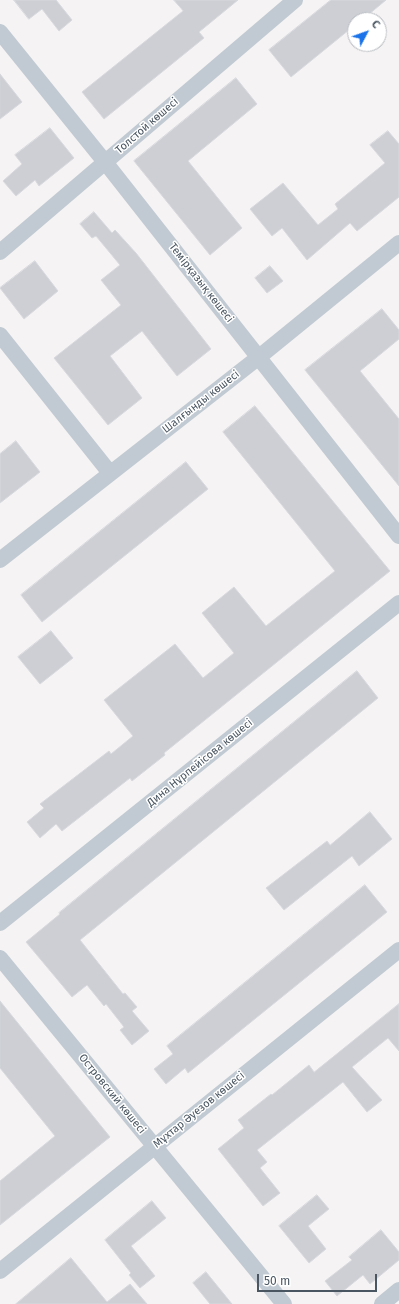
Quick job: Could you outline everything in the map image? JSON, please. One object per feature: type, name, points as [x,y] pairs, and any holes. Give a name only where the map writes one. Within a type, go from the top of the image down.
[{"type":"street","name":"Толстой көшесі","points":[[0,252],[295,0]]},
{"type":"street","name":"Темірқазық көшесі","points":[[0,32],[105,162],[399,536]]},
{"type":"street","name":"Шалғынды көшесі","points":[[0,560],[259,357],[399,243]]},
{"type":"street","points":[[0,335],[110,473]]},
{"type":"street","name":"Дина Нұрпейісова көшесі","points":[[0,924],[399,603]]},
{"type":"street","name":"Мұхтар Әуезов көшесі","points":[[0,1270],[399,950]]},
{"type":"street","name":"Островский көшесі","points":[[0,958],[284,1304]]},
{"type":"street","points":[[382,1304],[399,1290]]},
{"type":"building","points":[[14,0],[56,0],[72,20],[59,31],[42,9],[29,19]]},
{"type":"building","points":[[174,0],[238,0],[199,32],[204,38],[104,119],[82,92],[183,11]]},
{"type":"building","points":[[331,0],[386,0],[372,12],[347,12],[347,32],[291,77],[269,50]]},
{"type":"building","points":[[0,74],[22,102],[0,119]]},
{"type":"building","points":[[236,78],[257,104],[188,161],[242,228],[210,255],[134,161]]},
{"type":"building","points":[[50,128],[74,158],[39,186],[35,180],[16,196],[3,181],[22,164],[15,155]]},
{"type":"building","points":[[388,131],[399,144],[399,197],[357,231],[350,223],[307,260],[282,228],[272,236],[250,209],[283,183],[318,225],[338,209],[335,204],[385,163],[370,145]]},
{"type":"building","points":[[94,212],[112,233],[115,230],[136,253],[211,349],[177,376],[142,331],[110,356],[142,398],[108,425],[54,358],[121,305],[101,280],[120,265],[96,236],[92,238],[80,224]]},
{"type":"building","points":[[35,261],[58,291],[24,319],[0,288]]},
{"type":"building","points":[[270,266],[283,281],[267,293],[255,278]]},
{"type":"building","points":[[382,309],[399,330],[399,339],[360,371],[399,419],[399,486],[305,370]]},
{"type":"building","points":[[255,406],[390,571],[164,753],[165,755],[132,781],[130,778],[62,831],[56,824],[40,838],[27,822],[44,808],[40,804],[109,751],[111,754],[133,736],[104,700],[175,644],[203,678],[234,653],[202,613],[234,587],[266,626],[335,571],[223,432]]},
{"type":"building","points":[[16,441],[40,472],[0,503],[0,454]]},
{"type":"building","points":[[186,462],[208,489],[42,622],[21,595]]},
{"type":"building","points":[[51,631],[73,658],[40,684],[18,657]]},
{"type":"building","points":[[357,671],[378,698],[80,940],[123,994],[125,993],[137,1007],[132,1011],[149,1031],[132,1045],[120,1030],[124,1027],[106,1004],[104,1006],[87,985],[72,997],[26,942],[60,914],[59,913]]},
{"type":"building","points":[[370,812],[392,839],[359,866],[352,856],[284,910],[266,888],[327,841],[330,845]]},
{"type":"building","points":[[365,885],[387,912],[188,1073],[185,1068],[166,1084],[154,1069],[173,1054],[167,1046]]},
{"type":"building","points":[[0,1001],[110,1137],[0,1225],[0,1181],[55,1136],[0,1068]]},
{"type":"building","points":[[399,1004],[399,1051],[388,1038],[352,1067],[382,1100],[367,1112],[343,1082],[257,1150],[267,1162],[260,1168],[280,1193],[263,1206],[218,1149],[244,1128],[238,1120],[309,1065],[314,1072]]},
{"type":"building","points":[[317,1195],[329,1209],[308,1226],[326,1249],[309,1263],[279,1226]]},
{"type":"building","points":[[152,1201],[166,1218],[131,1246],[155,1276],[140,1288],[129,1275],[131,1273],[105,1240]]},
{"type":"building","points":[[381,1230],[399,1252],[399,1260],[370,1284],[363,1275],[337,1296],[325,1281],[352,1260],[349,1257]]},
{"type":"building","points":[[71,1258],[107,1302],[130,1284],[147,1304],[16,1304]]},
{"type":"building","points":[[206,1272],[232,1304],[210,1304],[193,1283]]}]
